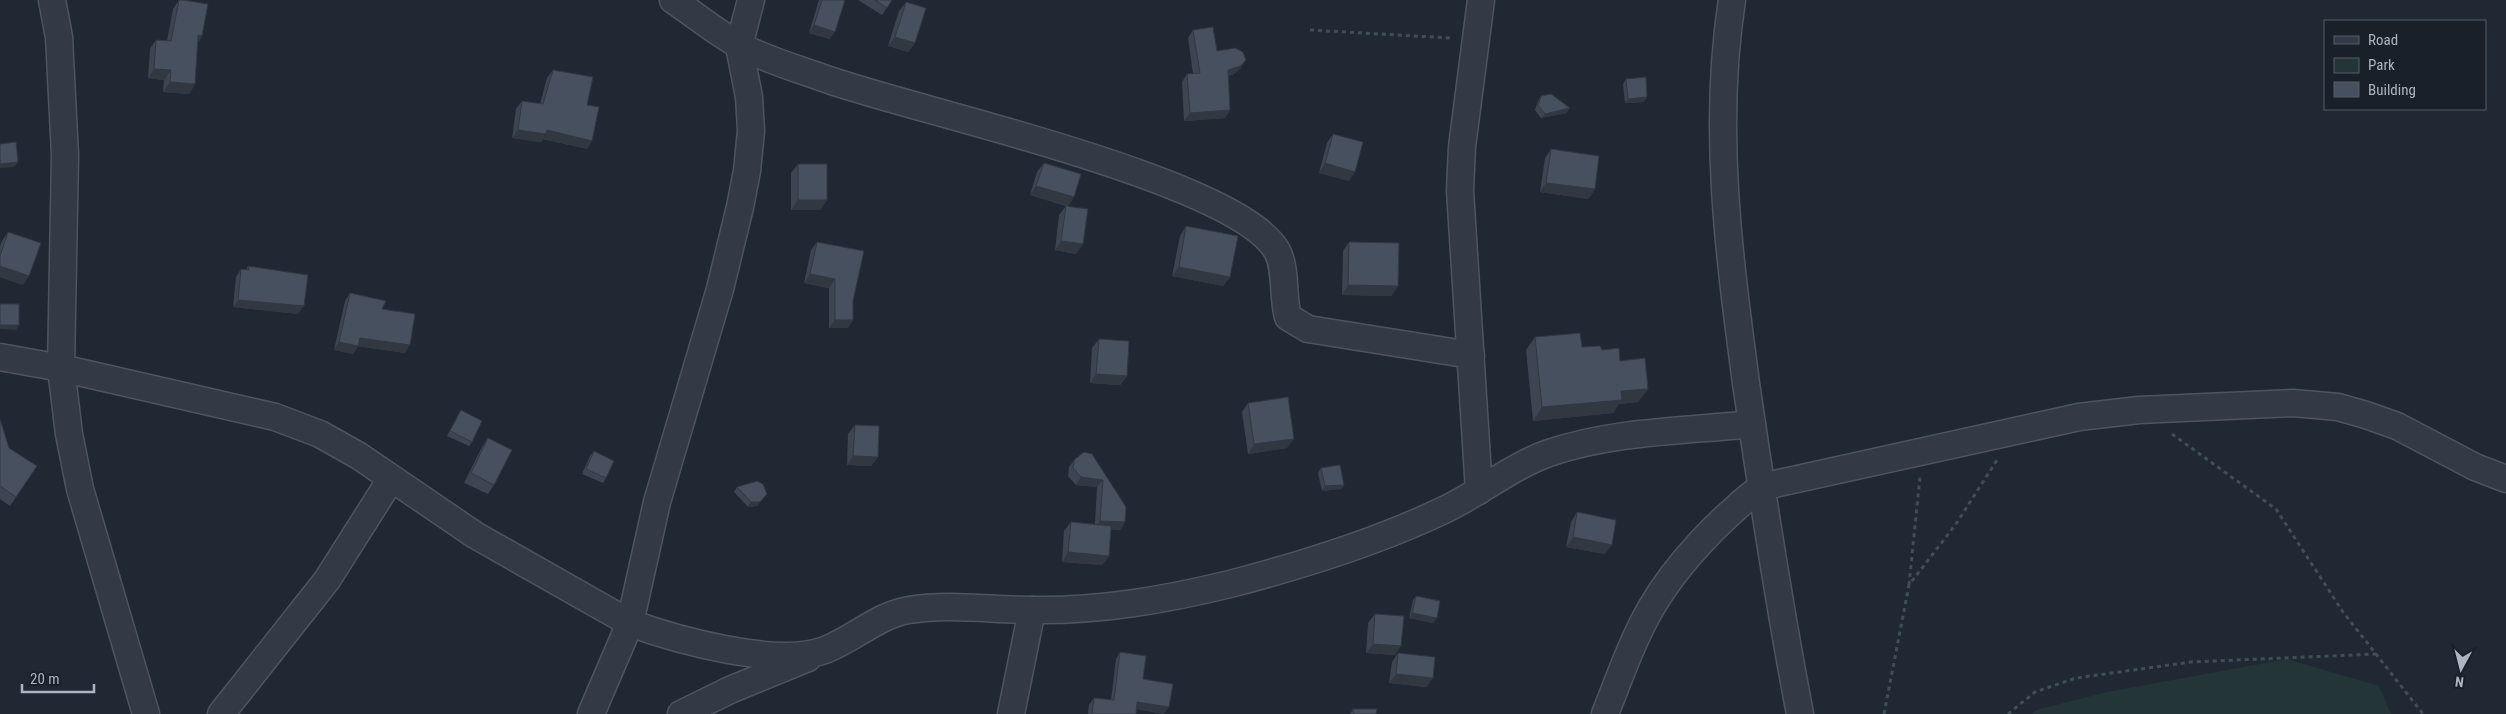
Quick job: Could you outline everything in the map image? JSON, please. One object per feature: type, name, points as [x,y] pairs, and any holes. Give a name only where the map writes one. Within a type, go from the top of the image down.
[{"type":"street","points":[[52,0],[59,38],[64,155],[61,368],[69,434],[80,488],[146,714]]},
{"type":"street","points":[[673,0],[740,46],[824,79],[1143,175],[1218,206],[1257,228],[1277,251],[1282,265],[1284,303],[1288,317],[1296,324],[1308,330],[1471,356]]},
{"type":"street","points":[[591,714],[630,623],[657,502],[720,289],[740,207],[747,171],[751,130],[750,97],[740,46],[751,0]]},
{"type":"street","points":[[1479,490],[1460,190],[1462,147],[1481,0]]},
{"type":"street","points":[[1732,0],[1722,113],[1722,169],[1726,223],[1774,574],[1800,714]]},
{"type":"street","points":[[0,356],[61,368],[275,417],[297,424],[328,438],[475,535],[630,623],[671,638],[709,646],[783,654],[822,651]]},
{"type":"street","points":[[1605,714],[1651,608],[1685,561],[1730,511],[1761,487],[2078,417],[2139,410],[2293,403],[2338,407],[2366,415],[2396,426],[2475,467],[2506,479]]},
{"type":"street","points":[[681,714],[723,693],[822,651],[887,617],[908,610],[935,608],[1084,609],[1140,604],[1233,583],[1363,543],[1447,508],[1527,463],[1549,453],[1585,443],[1752,424]]},
{"type":"street","points":[[221,714],[327,580],[391,478]]},
{"type":"street","points":[[1010,714],[1032,610]]},
{"type":"path","points":[[1310,30],[1453,38]]},
{"type":"path","points":[[1909,586],[1956,524],[2016,432]]},
{"type":"path","points":[[2171,434],[2276,509],[2343,612],[2423,714]]},
{"type":"path","points":[[1884,714],[1909,586],[1916,500],[1924,452]]},
{"type":"path","points":[[2008,714],[2036,692],[2076,678],[2190,662],[2376,654]]},
{"type":"green space","points":[[2287,659],[2379,686],[2391,714],[2032,714],[2036,710],[2107,692]]},
{"type":"building","points":[[179,0],[208,4],[202,36],[198,35],[195,84],[170,82],[171,70],[154,69],[156,40],[171,41]]},
{"type":"building","points":[[822,0],[845,0],[835,32],[814,25]]},
{"type":"building","points":[[875,0],[892,0],[887,8]]},
{"type":"building","points":[[906,2],[926,8],[915,43],[895,37]]},
{"type":"building","points":[[1213,27],[1217,51],[1235,48],[1243,52],[1246,60],[1240,66],[1228,70],[1230,110],[1190,113],[1187,74],[1200,73],[1193,30]]},
{"type":"building","points":[[553,70],[593,77],[587,105],[599,107],[592,141],[547,130],[546,134],[518,130],[522,101],[543,104]]},
{"type":"building","points":[[1646,77],[1647,97],[1628,99],[1626,79]]},
{"type":"building","points":[[1551,94],[1570,108],[1545,114],[1538,105],[1541,96]]},
{"type":"building","points":[[1333,134],[1363,142],[1355,172],[1325,163]]},
{"type":"building","points":[[16,142],[18,162],[0,164],[0,144]]},
{"type":"building","points":[[1551,149],[1599,156],[1595,189],[1546,183]]},
{"type":"building","points":[[1044,163],[1081,174],[1074,197],[1036,186]]},
{"type":"building","points":[[798,164],[827,164],[827,200],[798,200]]},
{"type":"building","points":[[1066,206],[1088,209],[1083,244],[1061,241]]},
{"type":"building","points":[[1186,226],[1238,236],[1230,277],[1179,267]]},
{"type":"building","points":[[8,232],[41,243],[29,276],[0,266],[0,256]]},
{"type":"building","points":[[817,242],[864,251],[853,301],[853,320],[835,320],[835,279],[810,274]]},
{"type":"building","points":[[1349,242],[1399,243],[1398,286],[1348,285]]},
{"type":"building","points":[[248,266],[308,275],[304,306],[238,300],[241,269],[249,270]]},
{"type":"building","points":[[350,293],[386,301],[382,309],[415,314],[410,345],[360,338],[358,346],[339,342]]},
{"type":"building","points":[[0,304],[19,304],[19,325],[0,325]]},
{"type":"building","points":[[1580,333],[1582,347],[1600,346],[1602,350],[1619,348],[1620,361],[1645,358],[1648,389],[1621,391],[1622,400],[1542,407],[1535,337]]},
{"type":"building","points":[[1099,339],[1129,341],[1127,376],[1096,374]]},
{"type":"building","points":[[1288,397],[1294,439],[1254,444],[1248,403]]},
{"type":"building","points":[[461,410],[482,421],[472,442],[450,431]]},
{"type":"building","points":[[0,419],[9,448],[37,466],[16,497],[0,486]]},
{"type":"building","points":[[855,425],[879,426],[878,457],[853,456]]},
{"type":"building","points":[[488,438],[512,450],[494,485],[471,473]]},
{"type":"building","points":[[594,451],[614,461],[606,478],[586,469]]},
{"type":"building","points":[[1084,452],[1092,454],[1126,507],[1125,522],[1100,521],[1103,480],[1081,477],[1073,468],[1074,460]]},
{"type":"building","points":[[1340,465],[1344,485],[1325,486],[1321,468]]},
{"type":"building","points":[[757,481],[763,484],[767,494],[760,502],[751,502],[737,487]]},
{"type":"building","points":[[1577,512],[1616,520],[1612,545],[1573,537]]},
{"type":"building","points":[[1071,522],[1111,526],[1109,556],[1068,552]]},
{"type":"building","points":[[1416,596],[1440,601],[1437,618],[1412,613]]},
{"type":"building","points":[[1375,614],[1404,616],[1401,646],[1373,644]]},
{"type":"building","points":[[1120,652],[1146,656],[1143,679],[1173,684],[1169,707],[1137,702],[1136,714],[1092,714],[1094,698],[1114,700]]},
{"type":"building","points":[[1398,653],[1435,657],[1433,678],[1396,674]]},
{"type":"building","points":[[1353,709],[1377,709],[1376,714],[1354,714]]}]
